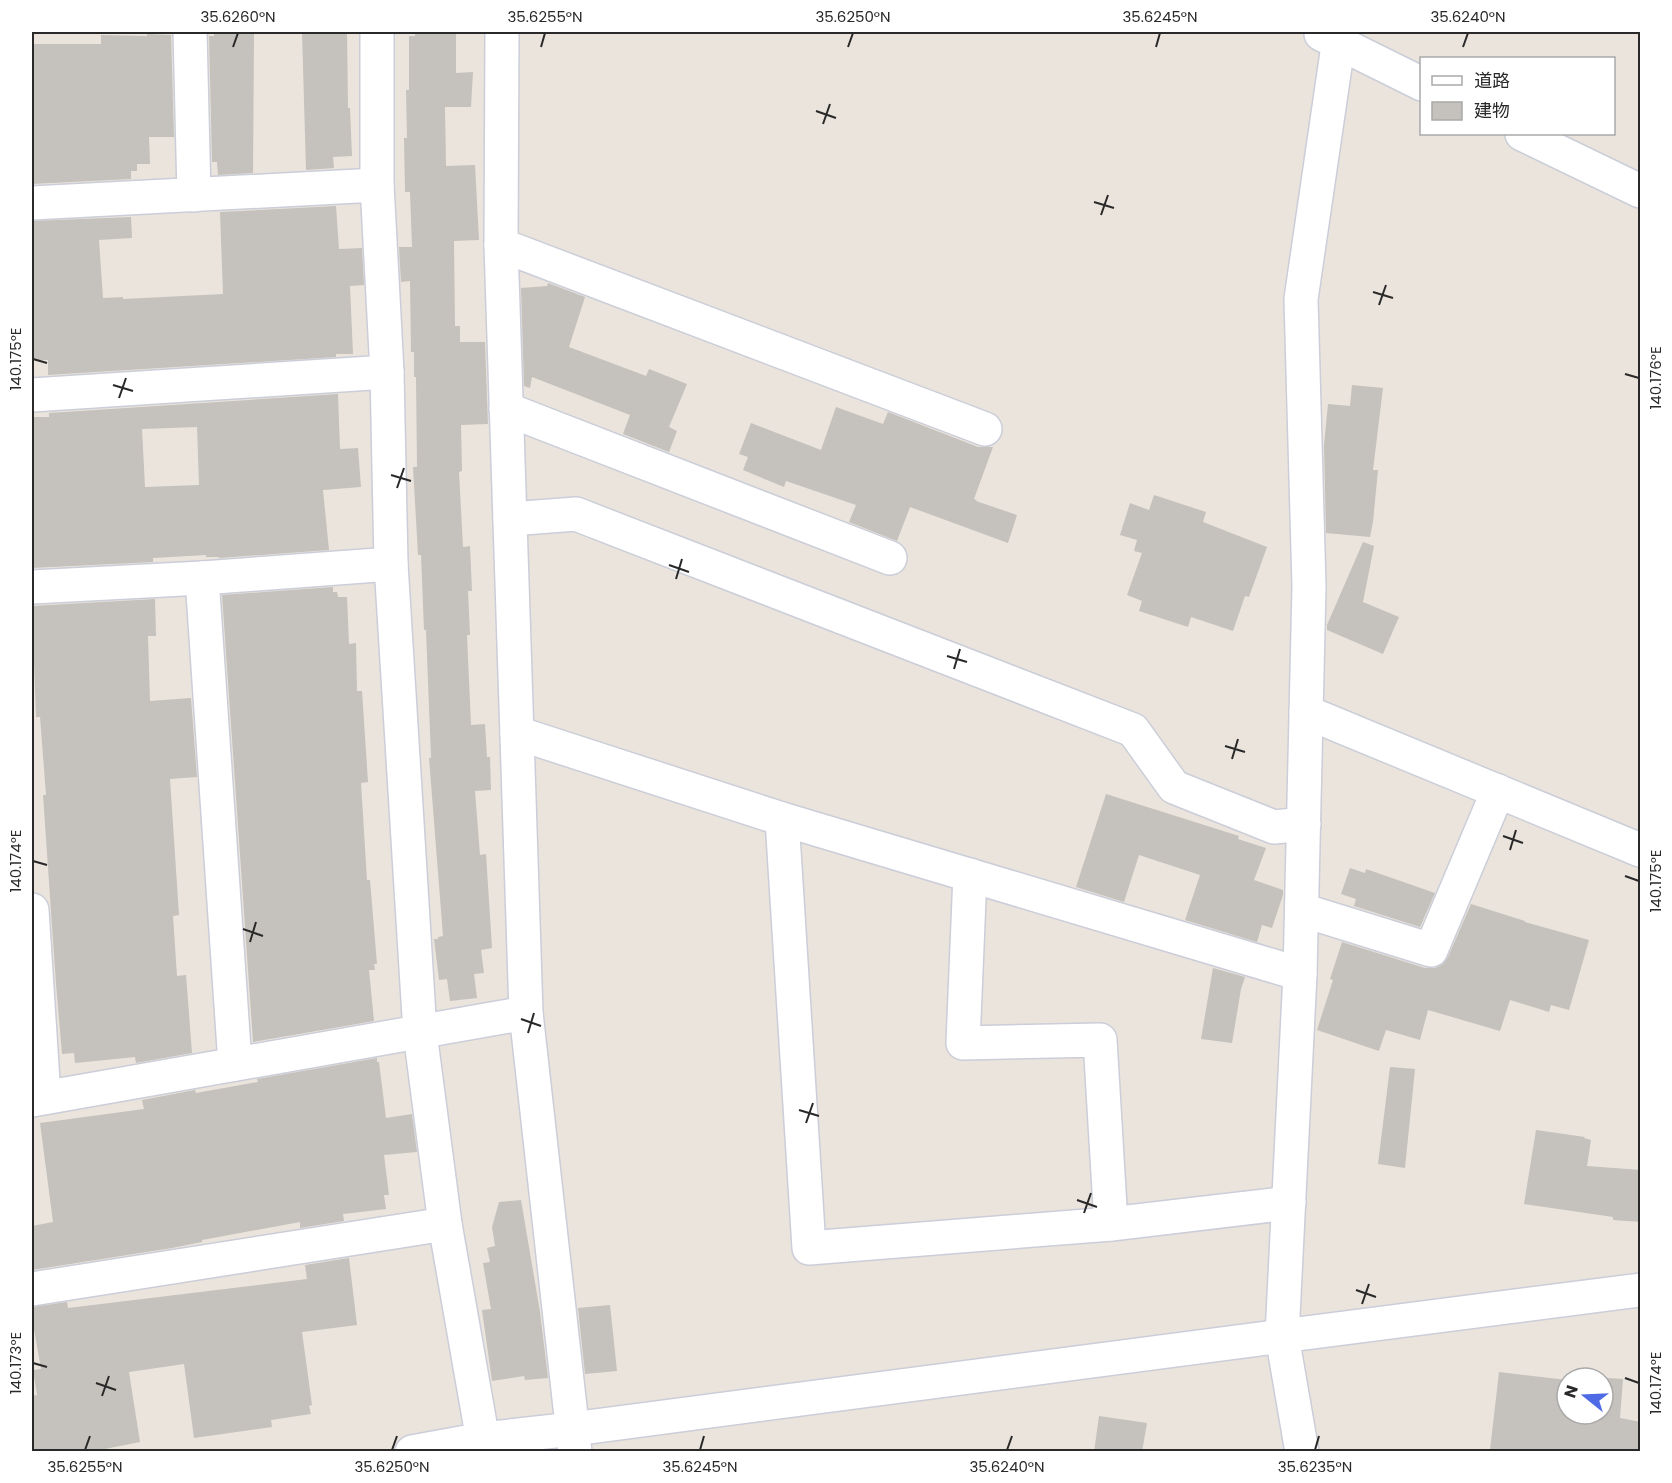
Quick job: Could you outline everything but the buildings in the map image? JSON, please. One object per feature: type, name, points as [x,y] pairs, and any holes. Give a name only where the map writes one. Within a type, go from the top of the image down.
[{"type":"street","points":[[190,32],[194,195]]},
{"type":"street","points":[[377,32],[377,185],[387,372],[391,564],[420,1033],[445,1224],[484,1445]]},
{"type":"street","points":[[502,32],[501,245],[526,1013],[574,1440]]},
{"type":"street","points":[[1302,1452],[1282,1336],[1300,974],[1309,586],[1301,299],[1332,36],[1420,83]]},
{"type":"street","points":[[1524,135],[1641,191]]},
{"type":"street","points":[[32,203],[377,185]]},
{"type":"street","points":[[501,245],[985,429]]},
{"type":"street","points":[[32,395],[387,372]]},
{"type":"street","points":[[506,409],[890,558]]},
{"type":"street","points":[[510,519],[576,514],[1132,730],[1174,787],[1274,827],[1304,824]]},
{"type":"street","points":[[32,587],[202,578],[391,564]]},
{"type":"street","points":[[202,578],[235,1064]]},
{"type":"street","points":[[1306,712],[1641,850]]},
{"type":"street","points":[[517,733],[782,819],[1300,974]]},
{"type":"street","points":[[1302,910],[1431,950],[1498,791]]},
{"type":"street","points":[[782,819],[809,1248],[1112,1224],[1289,1203]]},
{"type":"street","points":[[970,875],[963,1043],[1100,1040],[1112,1224]]},
{"type":"street","points":[[32,910],[38,1099],[526,1013]]},
{"type":"street","points":[[32,1289],[445,1224]]},
{"type":"street","points":[[412,1452],[574,1440],[1282,1336],[1641,1290]]}]
